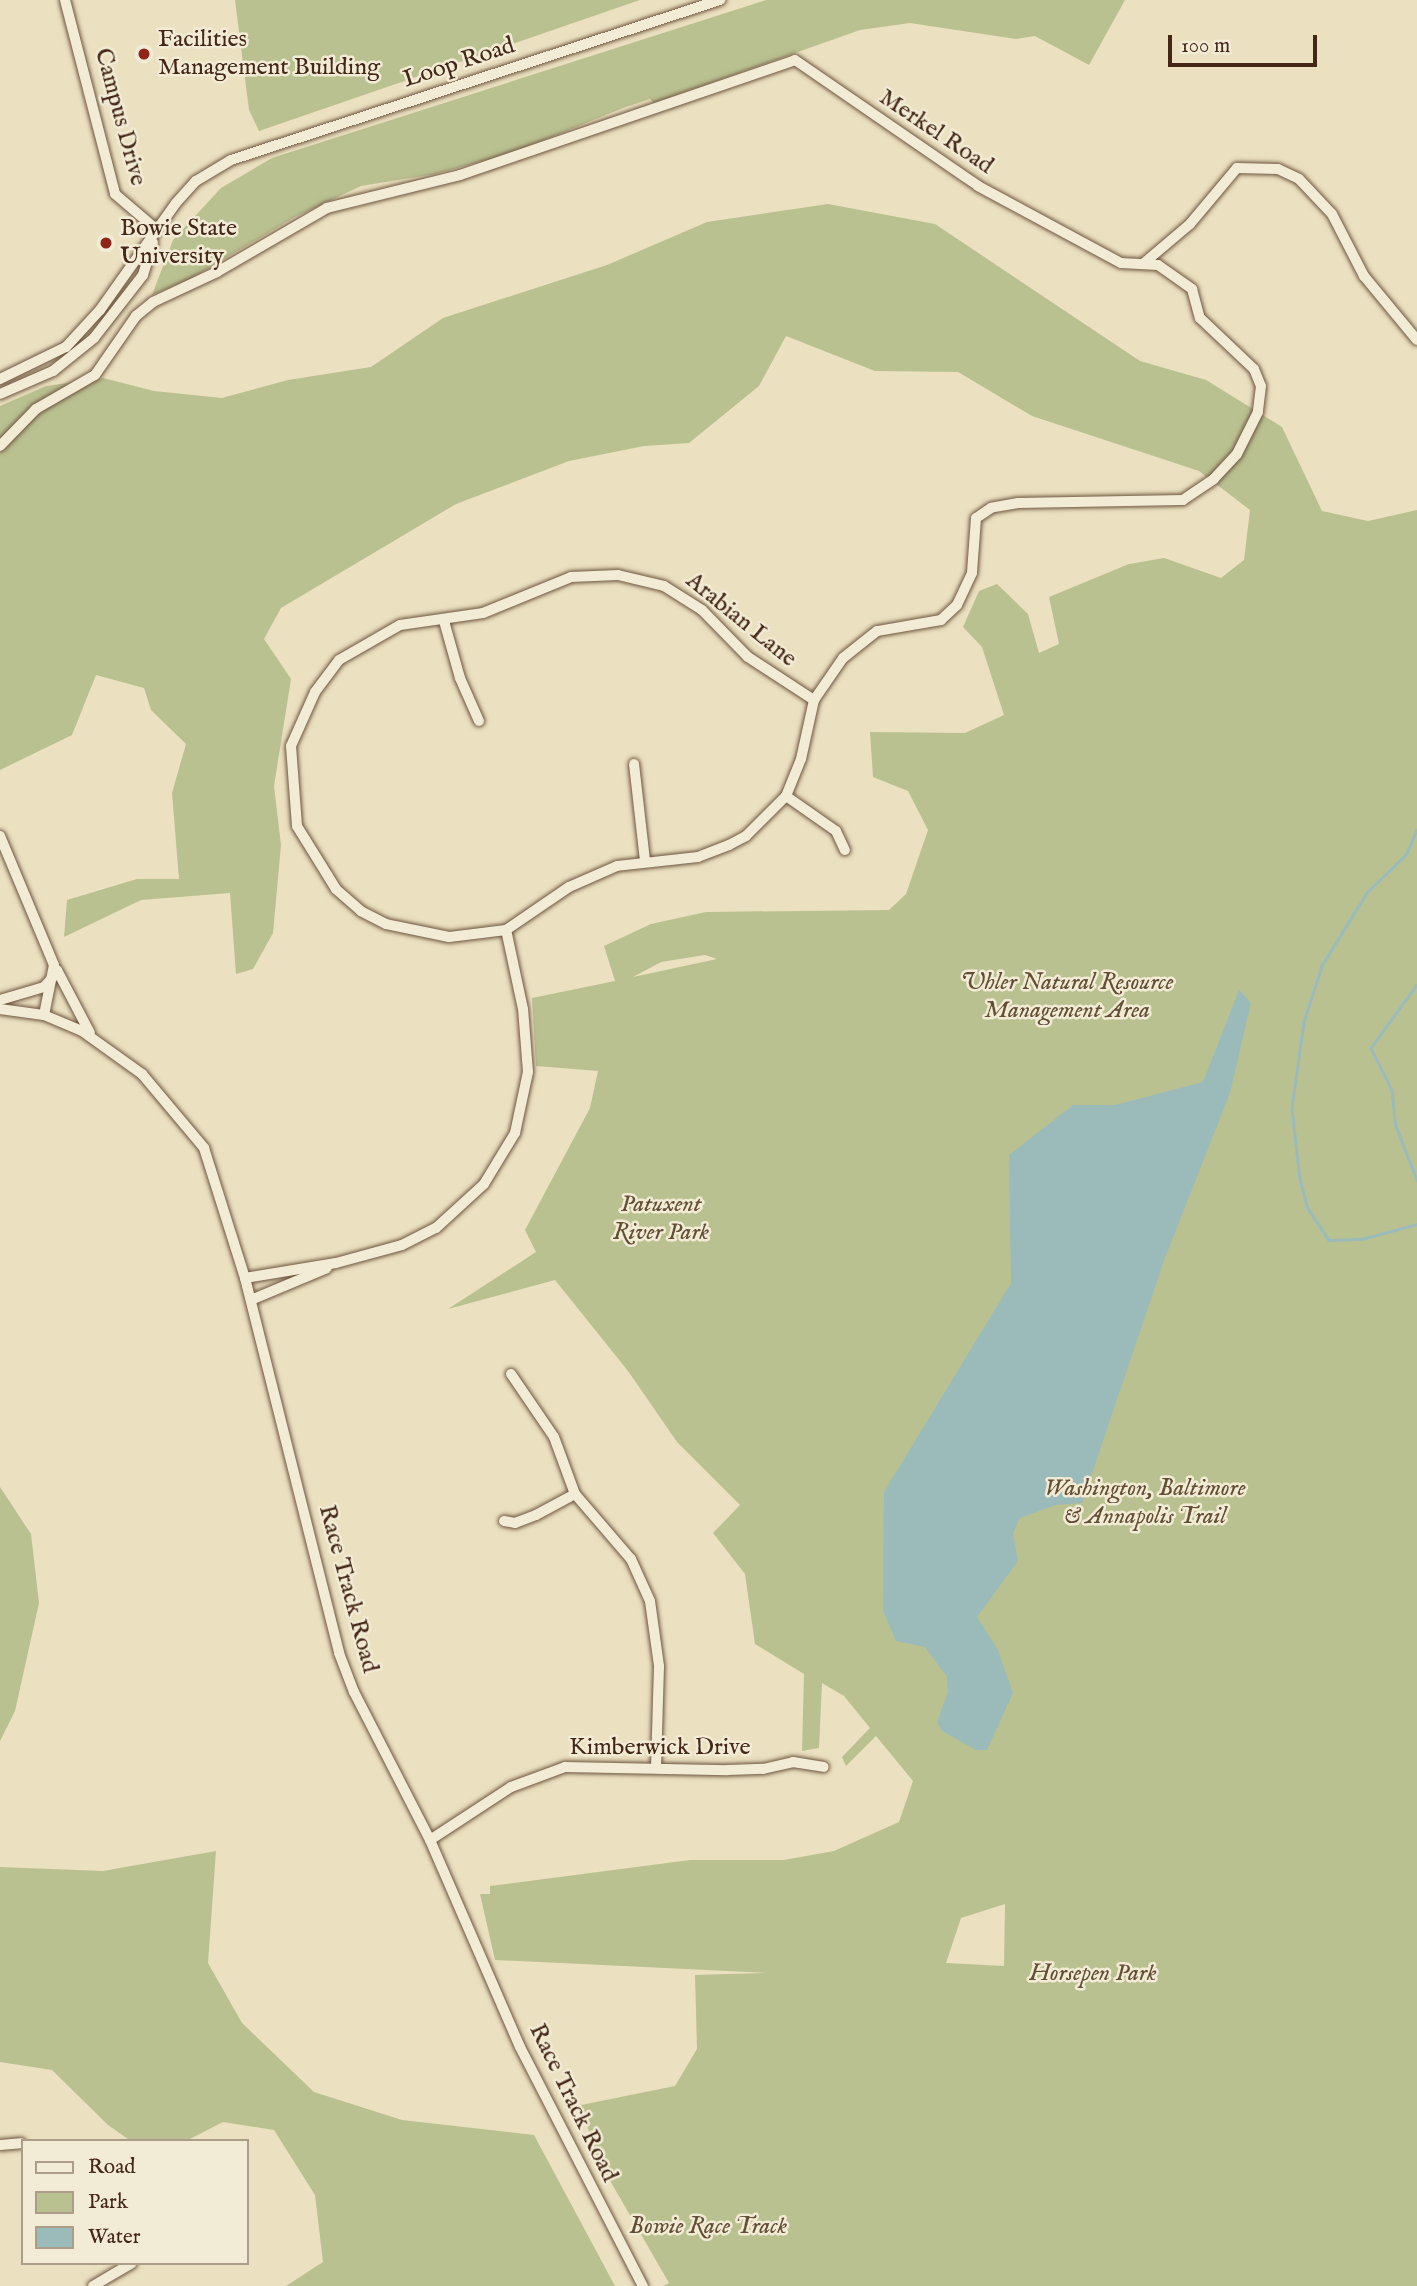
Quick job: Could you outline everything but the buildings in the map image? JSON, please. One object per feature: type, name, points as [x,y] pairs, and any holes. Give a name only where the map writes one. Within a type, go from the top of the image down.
[{"type":"street","name":"Campus Drive","points":[[65,0],[115,194],[157,230]]},
{"type":"street","name":"Loop Road","points":[[0,379],[47,359],[75,338],[196,181],[230,160],[720,0]]},
{"type":"street","name":"Merkel Road","points":[[0,446],[36,409],[95,376],[136,316],[153,302],[217,272],[327,208],[460,174],[794,60],[978,186],[1121,263],[1158,265],[1192,289],[1200,318],[1258,375],[1258,412],[1227,468],[1192,495],[1171,502],[1029,503],[991,508],[972,525],[972,573],[948,615],[932,622],[877,631],[843,658],[814,700]]},
{"type":"street","points":[[1144,263],[1190,224],[1237,168],[1278,169],[1299,179],[1332,214],[1364,276],[1417,340]]},
{"type":"street","name":"Loop Road","points":[[0,394],[53,371],[94,338],[143,275],[157,230]]},
{"type":"street","name":"Arabian Lane","points":[[571,577],[635,578],[688,600],[739,651],[814,700],[801,759],[786,796],[746,836],[698,857],[645,860],[584,879],[506,930],[449,937],[405,930],[369,916],[335,889],[297,826],[291,746],[321,683],[339,660],[366,641],[400,625],[444,621],[483,613],[571,577]]},
{"type":"street","points":[[444,621],[460,678],[479,722]]},
{"type":"street","points":[[634,764],[645,860]]},
{"type":"street","points":[[786,796],[836,831],[845,850]]},
{"type":"street","points":[[0,836],[72,1006],[102,1045]]},
{"type":"street","points":[[245,1278],[336,1263],[402,1245],[436,1228],[484,1184],[511,1142],[521,1116],[529,1056],[506,930]]},
{"type":"street","points":[[0,1000],[44,987],[55,970]]},
{"type":"street","points":[[44,1014],[55,970]]},
{"type":"street","name":"Race Track Road","points":[[0,1009],[44,1014],[68,1023],[102,1045],[154,1086],[204,1148],[251,1300],[340,1653],[372,1731],[430,1840],[559,2126],[643,2286]]},
{"type":"street","points":[[251,1300],[336,1263]]},
{"type":"street","points":[[511,1374],[554,1437],[575,1494],[631,1559],[650,1601],[659,1666],[656,1766]]},
{"type":"street","points":[[504,1521],[515,1523],[575,1494]]},
{"type":"street","name":"Kimberwick Drive","points":[[430,1840],[494,1796],[549,1770],[582,1764],[763,1769],[793,1762],[824,1767]]},
{"type":"street","points":[[0,2145],[21,2143]]},
{"type":"street","points":[[93,2286],[129,2265]]},
{"type":"green space","points":[[235,0],[640,0],[259,131],[249,110]]},
{"type":"green space","points":[[766,0],[1125,0],[1089,65],[1035,36],[1016,39],[910,23],[860,30],[654,103],[650,99],[623,108],[512,153],[435,174],[361,186],[295,217],[190,279],[152,295],[173,240],[221,188],[272,158]]},
{"type":"green space","points":[[828,204],[935,224],[1140,361],[1206,380],[1282,427],[1322,511],[1368,521],[1417,510],[1417,2286],[663,2286],[669,2283],[597,2158],[581,2105],[675,2086],[697,2049],[695,1975],[767,1973],[495,1960],[480,1894],[490,1894],[490,1886],[690,1860],[784,1860],[834,1851],[899,1822],[913,1781],[876,1736],[846,1766],[842,1757],[870,1728],[844,1696],[822,1683],[819,1748],[802,1751],[804,1674],[755,1644],[745,1574],[713,1533],[740,1505],[677,1442],[628,1371],[555,1280],[448,1309],[536,1252],[525,1230],[590,1108],[598,1071],[536,1066],[532,998],[615,981],[604,946],[651,924],[706,912],[889,910],[906,894],[928,830],[908,791],[873,777],[870,732],[965,733],[1004,715],[982,647],[963,627],[979,591],[997,584],[1028,614],[1039,653],[1059,644],[1049,597],[1129,564],[1164,558],[1221,578],[1244,560],[1250,510],[1199,471],[1032,416],[958,372],[875,371],[786,336],[759,386],[689,443],[644,446],[569,461],[456,504],[281,608],[264,639],[291,679],[274,786],[281,845],[273,933],[253,969],[236,974],[230,893],[141,900],[64,937],[67,900],[137,879],[179,879],[172,793],[186,744],[151,710],[144,688],[96,675],[72,735],[0,770],[0,406],[46,386],[103,378],[154,391],[222,398],[288,380],[371,367],[443,318],[607,265],[707,222]],"holes":[[[705,955],[717,959],[633,977],[661,962]],[[1005,1904],[1004,1966],[946,1963],[961,1918]]]},
{"type":"green space","points":[[0,1487],[31,1534],[39,1603],[15,1711],[0,1741]]},
{"type":"green space","points":[[216,1851],[208,1963],[242,2023],[314,2092],[402,2120],[534,2135],[615,2286],[286,2286],[323,2262],[315,2195],[274,2130],[223,2122],[190,2139],[128,2139],[108,2125],[52,2070],[0,2062],[0,1867],[103,1871]]},
{"type":"water","points":[[1239,990],[1251,1003],[1230,1093],[1165,1258],[1082,1503],[1056,1505],[1020,1518],[1013,1533],[1018,1561],[977,1617],[998,1650],[1013,1693],[987,1750],[976,1750],[942,1731],[937,1722],[948,1692],[947,1677],[925,1647],[896,1641],[883,1611],[884,1492],[1011,1283],[1009,1155],[1073,1105],[1115,1105],[1203,1082]]},
{"type":"waterway","points":[[1417,830],[1407,854],[1367,893],[1322,966],[1304,1022],[1292,1109],[1300,1179],[1308,1208],[1329,1240],[1362,1239],[1417,1224]]},
{"type":"waterway","points":[[1417,985],[1371,1048],[1392,1090],[1396,1126],[1417,1180]]},
{"type":"place","name":"Facilities Management Building","points":[[144,54]]},
{"type":"place","name":"Bowie State University","points":[[106,243]]},
{"type":"park label","name":"Uhler Natural Resource Management Area","points":[[1067,997]]},
{"type":"park label","name":"Patuxent River Park","points":[[661,1219]]},
{"type":"park label","name":"Washington, Baltimore & Annapolis Trail","points":[[1145,1503]]},
{"type":"park label","name":"Horsepen Park","points":[[1093,1974]]},
{"type":"park label","name":"Bowie Race Track","points":[[708,2227]]}]
